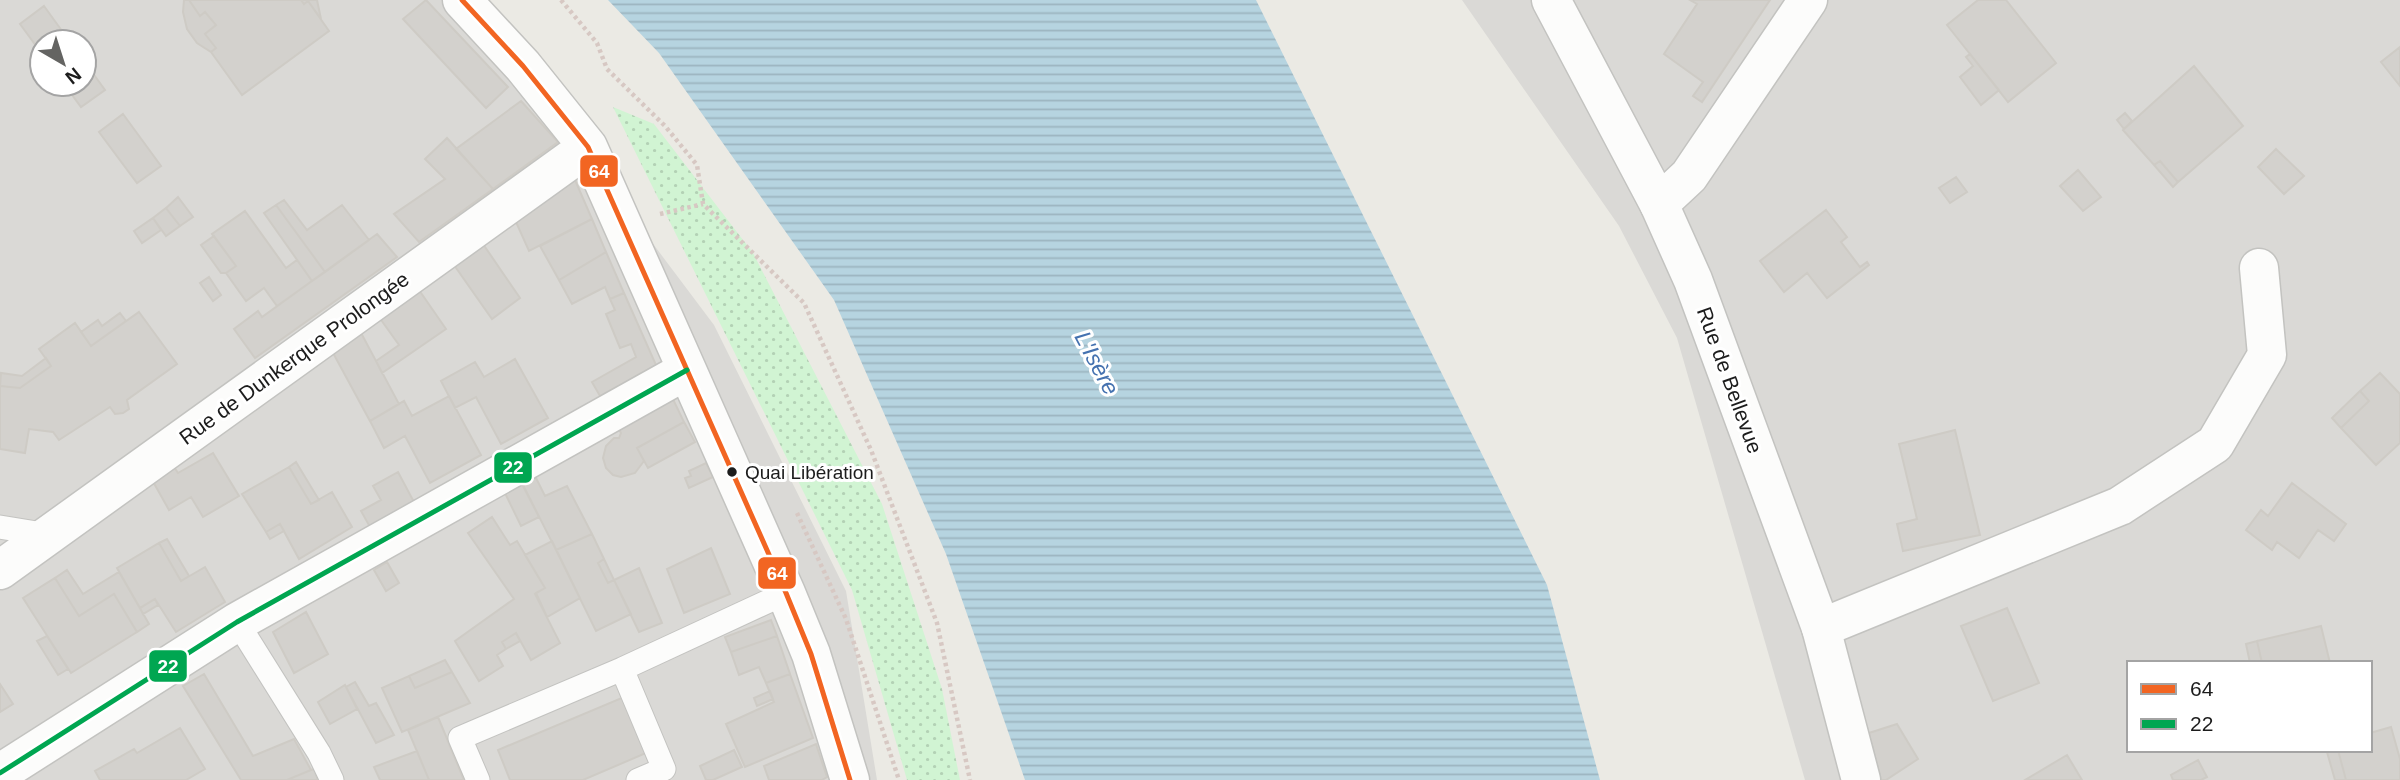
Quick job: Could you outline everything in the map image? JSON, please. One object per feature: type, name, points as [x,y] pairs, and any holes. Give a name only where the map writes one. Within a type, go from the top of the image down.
[{"type":"street","points":[[462,0],[523,66],[588,147],[786,593],[811,654],[850,780]]},
{"type":"street","name":"Rue de Bellevue","points":[[1551,0],[1659,204],[1693,280],[1821,628],[1861,780]]},
{"type":"street","points":[[1659,204],[1689,176],[1808,0]]},
{"type":"street","name":"Rue de Dunkerque Prolongée","points":[[0,570],[588,147]]},
{"type":"street","points":[[1821,628],[2120,506],[2215,444],[2267,355],[2259,268]]},
{"type":"street","points":[[0,773],[237,622],[687,370]]},
{"type":"lane","points":[[0,527],[49,535]]},
{"type":"lane","points":[[478,780],[460,737],[622,669],[786,593]]},
{"type":"lane","points":[[237,622],[319,753],[332,780]]},
{"type":"lane","points":[[622,669],[664,769],[638,780]]},
{"type":"path","points":[[561,0],[597,43],[607,69],[665,127],[697,165],[703,204],[804,303],[871,450],[937,623],[970,780]]},
{"type":"path","points":[[657,214],[703,204]]},
{"type":"shaded area","points":[[0,0],[460,0],[545,100],[714,325],[846,591],[877,780],[0,780]]},
{"type":"shaded area","points":[[1462,0],[2400,0],[2400,780],[1805,780],[1677,338],[1619,226]]},
{"type":"green space","points":[[613,107],[654,124],[753,253],[882,504],[942,689],[960,780],[907,780],[852,590]]},
{"type":"water","name":"L'Isère","points":[[608,0],[1256,0],[1547,585],[1600,780],[1025,780],[946,554],[834,300],[659,53]]},
{"type":"building","points":[[184,0],[189,0],[200,16],[205,12],[216,25],[205,34],[216,48],[211,52],[197,43],[187,29],[183,12]]},
{"type":"building","points":[[189,0],[301,0],[304,4],[308,1],[329,31],[242,95],[211,52],[216,48],[205,34],[216,25],[205,12],[200,16]]},
{"type":"building","points":[[301,0],[317,0],[321,19],[308,1],[304,4]]},
{"type":"building","points":[[426,0],[508,87],[486,108],[403,19]]},
{"type":"building","points":[[1690,0],[1770,0],[1702,102],[1693,96],[1703,82],[1664,54],[1697,4]]},
{"type":"building","points":[[1978,0],[2006,0],[2056,63],[2008,102],[1947,25]]},
{"type":"building","points":[[44,6],[60,28],[28,28],[28,35],[20,24]]},
{"type":"building","points":[[2400,47],[2400,86],[2381,62]]},
{"type":"building","points":[[1970,54],[1999,90],[1981,105],[1960,77],[1973,66],[1966,57]]},
{"type":"building","points":[[2194,66],[2243,126],[2178,182],[2160,161],[2154,165],[2123,130]]},
{"type":"building","points":[[98,80],[105,90],[98,95]]},
{"type":"building","points":[[74,98],[94,98],[81,107]]},
{"type":"building","points":[[521,101],[558,142],[493,189],[456,149]]},
{"type":"building","points":[[2125,113],[2132,121],[2124,129],[2117,120]]},
{"type":"building","points":[[123,114],[161,166],[137,183],[99,132]]},
{"type":"building","points":[[447,138],[493,189],[419,242],[394,214],[445,179],[425,159]]},
{"type":"building","points":[[2276,149],[2304,176],[2284,194],[2258,167]]},
{"type":"building","points":[[2160,161],[2178,182],[2173,187],[2154,165]]},
{"type":"building","points":[[2078,170],[2101,197],[2083,211],[2060,186]]},
{"type":"building","points":[[1956,177],[1967,192],[1950,203],[1939,188]]},
{"type":"building","points":[[575,180],[592,219],[529,251],[516,222]]},
{"type":"building","points":[[178,197],[193,217],[180,226],[166,208]]},
{"type":"building","points":[[284,200],[307,230],[342,205],[369,240],[325,272],[276,205]]},
{"type":"building","points":[[276,205],[325,272],[312,281],[264,213]]},
{"type":"building","points":[[166,208],[180,226],[166,236],[153,218]]},
{"type":"building","points":[[1826,210],[1847,237],[1841,242],[1860,267],[1867,262],[1869,265],[1827,298],[1807,273],[1784,292],[1760,261]]},
{"type":"building","points":[[245,211],[286,268],[297,260],[312,281],[277,306],[264,288],[246,301],[226,273],[236,266],[212,234]]},
{"type":"building","points":[[153,218],[161,230],[142,243],[134,231]]},
{"type":"building","points":[[592,219],[606,252],[559,280],[540,246]]},
{"type":"building","points":[[377,234],[397,257],[255,358],[234,329],[258,311],[262,317]]},
{"type":"building","points":[[214,236],[236,266],[226,273],[221,273],[201,245]]},
{"type":"building","points":[[483,244],[520,298],[492,319],[454,265]]},
{"type":"building","points":[[606,252],[624,293],[610,299],[605,287],[572,304],[559,280]]},
{"type":"building","points":[[209,277],[221,295],[213,301],[200,283]]},
{"type":"building","points":[[419,290],[446,329],[382,373],[376,361],[399,345],[379,317]]},
{"type":"building","points":[[624,293],[656,365],[600,396],[592,382],[636,357],[631,344],[620,348],[606,314],[615,310],[610,299]]},
{"type":"building","points":[[139,312],[177,364],[127,400],[129,409],[123,413],[115,414],[110,407],[59,440],[53,432],[29,429],[25,453],[0,449],[0,386],[20,388],[51,366],[39,349],[75,323],[91,346]]},
{"type":"building","points":[[120,313],[126,321],[91,346],[81,332],[98,320],[102,326]]},
{"type":"building","points":[[360,331],[399,404],[370,421],[332,351]]},
{"type":"building","points":[[46,358],[51,366],[20,388],[0,386],[1,373],[22,376]]},
{"type":"building","points":[[515,359],[548,418],[501,444],[476,397],[455,408],[441,381],[475,362],[484,377]]},
{"type":"building","points":[[2380,373],[2400,394],[2400,443],[2376,465],[2341,428],[2369,401],[2360,391]]},
{"type":"building","points":[[669,391],[684,422],[637,448],[644,461],[635,473],[621,477],[613,475],[606,468],[603,458],[606,446],[614,438],[619,438],[621,433],[615,422]]},
{"type":"building","points":[[2360,391],[2369,401],[2341,428],[2332,418]]},
{"type":"building","points":[[449,396],[481,455],[430,483],[405,436],[384,448],[370,421],[404,401],[412,416]]},
{"type":"building","points":[[684,422],[695,442],[648,468],[637,448]]},
{"type":"building","points":[[1955,430],[1980,535],[1903,551],[1897,524],[1917,519],[1899,444]]},
{"type":"building","points":[[213,453],[239,496],[203,517],[191,497],[169,510],[151,478],[172,464],[178,473]]},
{"type":"building","points":[[296,462],[319,500],[311,504],[289,467]]},
{"type":"building","points":[[706,463],[713,477],[689,488],[685,478],[691,476],[689,471]]},
{"type":"building","points":[[289,467],[311,504],[332,492],[352,527],[299,559],[280,524],[266,532],[242,494]]},
{"type":"building","points":[[398,472],[414,502],[370,527],[361,511],[381,500],[373,486]]},
{"type":"building","points":[[533,472],[545,496],[567,486],[592,534],[556,550],[521,481]]},
{"type":"building","points":[[521,482],[539,517],[521,526],[504,491]]},
{"type":"building","points":[[2292,483],[2346,524],[2334,541],[2318,530],[2299,558],[2277,542],[2272,550],[2246,530],[2261,510],[2268,516]]},
{"type":"building","points":[[492,517],[510,545],[517,541],[545,588],[535,594],[560,643],[531,660],[516,633],[502,642],[506,649],[497,655],[503,666],[479,681],[455,641],[514,599],[468,533]]},
{"type":"building","points":[[280,524],[284,531],[270,539],[266,532]]},
{"type":"building","points":[[592,534],[604,559],[598,563],[608,583],[614,580],[631,614],[596,631],[556,550]]},
{"type":"building","points":[[167,539],[189,576],[181,581],[159,543]]},
{"type":"building","points":[[552,541],[580,598],[547,617],[536,593],[545,588],[525,555]]},
{"type":"building","points":[[159,543],[181,581],[205,567],[225,602],[176,632],[155,599],[140,608],[117,568]]},
{"type":"building","points":[[711,548],[730,594],[684,613],[667,569]]},
{"type":"building","points":[[604,559],[614,580],[608,583],[598,563]]},
{"type":"building","points":[[387,562],[399,583],[386,591],[374,570]]},
{"type":"building","points":[[639,568],[662,623],[639,632],[614,580]]},
{"type":"building","points":[[67,570],[83,594],[119,572],[149,624],[137,632],[114,594],[79,616],[55,578]]},
{"type":"building","points":[[55,578],[79,616],[114,594],[137,632],[71,673],[23,598]]},
{"type":"building","points":[[155,599],[158,605],[143,614],[140,608]]},
{"type":"building","points":[[2007,608],[2039,683],[1993,701],[1961,626]]},
{"type":"building","points":[[306,612],[328,654],[294,673],[273,632]]},
{"type":"building","points":[[771,620],[777,636],[731,652],[725,637]]},
{"type":"building","points":[[2321,626],[2330,661],[2262,661],[2257,641]]},
{"type":"building","points":[[516,633],[520,641],[506,649],[502,642]]},
{"type":"building","points":[[47,636],[68,669],[58,675],[37,641]]},
{"type":"building","points":[[777,636],[790,674],[766,683],[759,667],[739,675],[731,652]]},
{"type":"building","points":[[2257,641],[2262,661],[2250,661],[2246,644]]},
{"type":"building","points":[[445,660],[452,672],[415,688],[409,676]]},
{"type":"building","points":[[452,672],[470,703],[402,732],[382,688],[409,676],[415,688]]},
{"type":"building","points":[[204,674],[253,756],[294,739],[311,770],[287,780],[241,780],[183,686]]},
{"type":"building","points":[[790,674],[813,738],[745,767],[726,724],[774,702],[766,683]]},
{"type":"building","points":[[355,682],[369,706],[376,703],[394,735],[376,743],[346,687]]},
{"type":"building","points":[[0,684],[13,704],[0,712]]},
{"type":"building","points":[[345,685],[357,709],[330,724],[318,702]]},
{"type":"building","points":[[770,691],[773,699],[757,706],[754,698]]},
{"type":"building","points":[[624,697],[646,753],[583,780],[510,780],[498,750]]},
{"type":"building","points":[[438,717],[464,780],[429,780],[408,730]]},
{"type":"building","points":[[1897,724],[1918,759],[1886,780],[1881,780],[1869,733]]},
{"type":"building","points":[[2391,727],[2400,759],[2400,780],[2346,780],[2339,752],[2372,752],[2372,732]]},
{"type":"building","points":[[180,728],[205,769],[186,780],[100,780],[95,771],[134,749],[137,753]]},
{"type":"building","points":[[816,744],[827,777],[822,780],[769,780],[764,766]]},
{"type":"building","points":[[734,750],[742,767],[713,780],[706,780],[700,766]]},
{"type":"building","points":[[417,751],[429,780],[380,780],[374,767]]},
{"type":"building","points":[[2327,752],[2339,752],[2346,780],[2335,780]]},
{"type":"building","points":[[2067,755],[2082,780],[2025,780]]},
{"type":"building","points":[[2198,760],[2207,777],[2201,780],[2173,780],[2171,775]]},
{"type":"building","points":[[314,769],[318,780],[287,780],[311,770]]},
{"type":"transit line","name":"64","points":[[462,0],[523,66],[588,147],[786,593],[811,654],[850,780]]},
{"type":"transit line","name":"22","points":[[0,773],[237,622],[687,370]]},
{"type":"place","name":"Quai Libération","points":[[732,472]]}]
